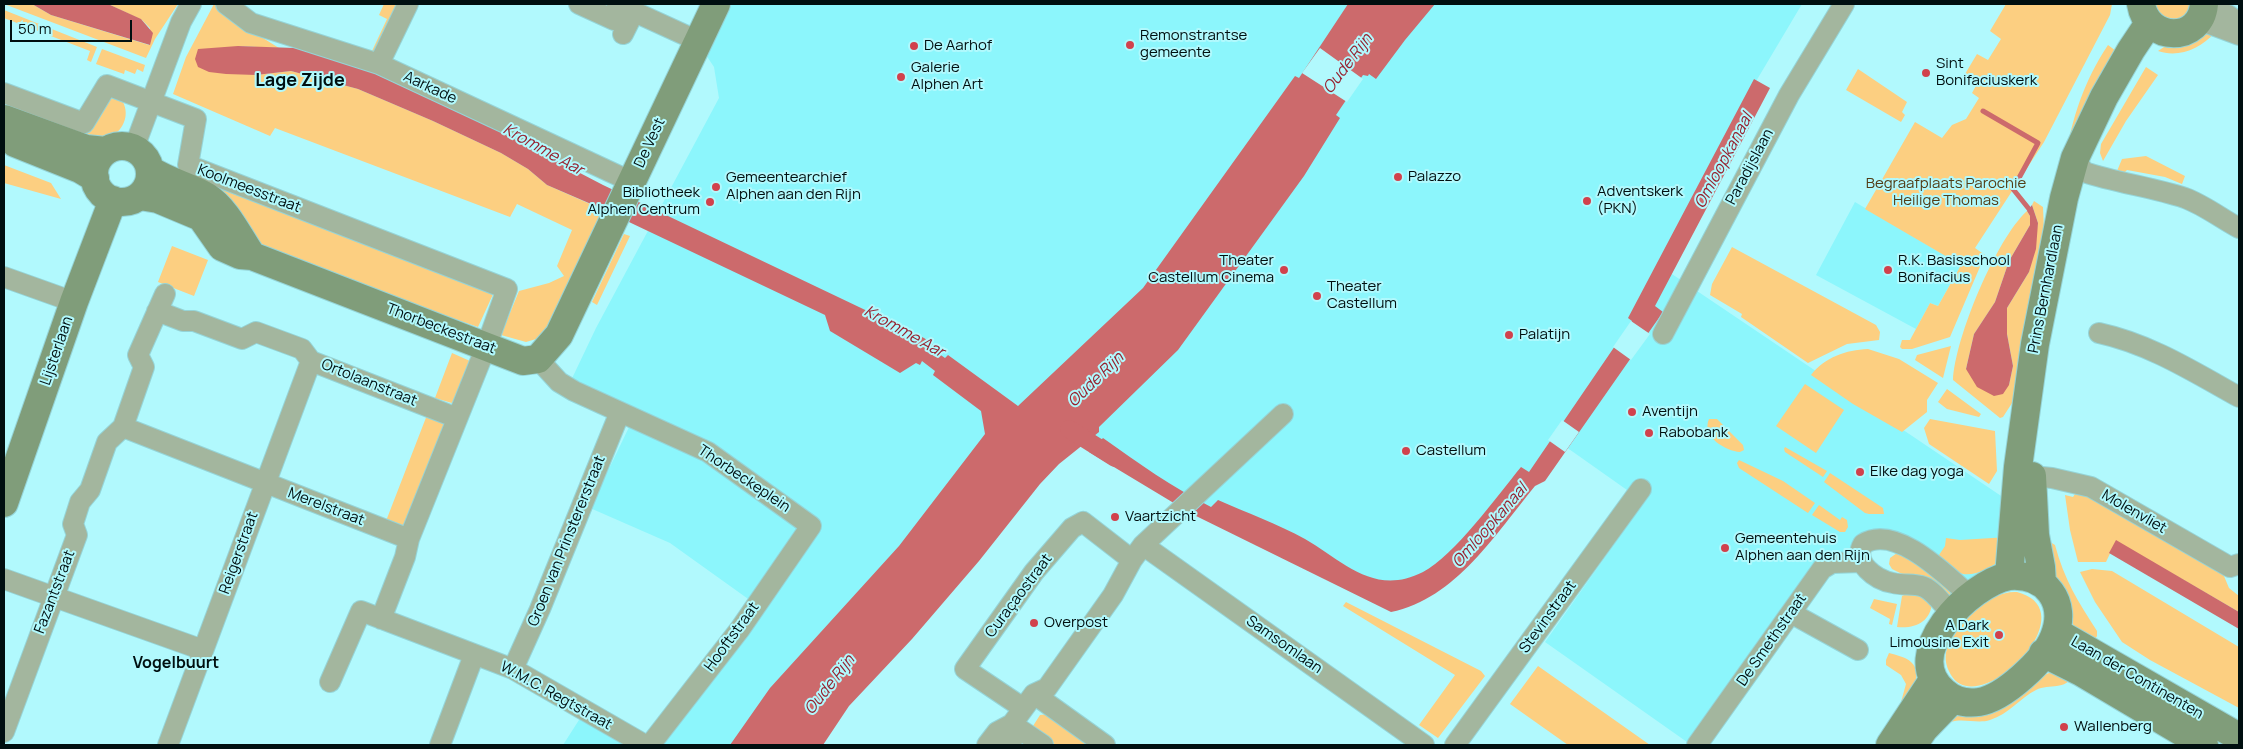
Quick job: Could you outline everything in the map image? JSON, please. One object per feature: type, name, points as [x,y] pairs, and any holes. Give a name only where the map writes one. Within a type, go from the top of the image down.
[{"type":"street","points":[[134,148],[150,101],[190,4]]},
{"type":"street","name":"Aarkade","points":[[226,4],[250,23],[378,64],[631,184]]},
{"type":"street","points":[[378,64],[408,4]]},
{"type":"street","points":[[579,4],[698,41]]},
{"type":"street","name":"De Vest","points":[[538,359],[559,335],[716,4]]},
{"type":"street","name":"Paradijslaan","points":[[1663,334],[1789,95],[1844,4]]},
{"type":"street","points":[[2151,19],[2182,32],[2202,11]]},
{"type":"street","points":[[2202,11],[2228,15],[2239,23]]},
{"type":"street","points":[[2202,11],[2239,35]]},
{"type":"street","name":"Prins Bernhardlaan","points":[[2009,576],[2018,467],[2035,344],[2064,198],[2080,165],[2125,89],[2151,19]]},
{"type":"street","name":"Koolmeesstraat","points":[[4,92],[84,123],[107,85],[196,119],[188,165],[507,289],[486,347]]},
{"type":"street","points":[[4,118],[86,149],[106,152]]},
{"type":"street","points":[[4,139],[80,169],[95,178]]},
{"type":"street","points":[[119,146],[134,148],[145,157],[150,170],[148,184],[140,196],[130,201],[113,200],[101,192],[95,178],[96,166],[106,152],[119,146]]},
{"type":"street","points":[[2080,165],[2187,199],[2239,228]]},
{"type":"street","name":"Prins Bernhardlaan","points":[[2042,583],[2035,535],[2032,476],[2056,297],[2080,165]]},
{"type":"street","points":[[150,170],[165,180],[206,197],[218,207],[252,256]]},
{"type":"street","name":"Thorbeckestraat","points":[[140,196],[158,199],[201,216],[222,247],[240,255],[252,256],[523,361],[538,359]]},
{"type":"street","name":"Lijsterlaan","points":[[4,499],[74,302],[113,200]]},
{"type":"street","points":[[4,277],[74,302]]},
{"type":"street","name":"Ortolaanstraat","points":[[161,303],[183,322],[194,321],[242,339],[256,332],[302,349],[311,361],[457,418]]},
{"type":"street","name":"Fazantstraat","points":[[4,732],[77,535],[72,524],[80,502],[90,490],[107,442],[123,427],[144,367],[138,355],[161,303]]},
{"type":"street","points":[[2099,334],[2124,339],[2161,354],[2239,397]]},
{"type":"street","points":[[381,619],[405,557],[409,539],[486,347]]},
{"type":"street","points":[[538,359],[559,382],[620,412]]},
{"type":"street","name":"Reigerstraat","points":[[168,745],[311,361]]},
{"type":"street","name":"Thorbeckeplein","points":[[620,412],[708,452],[811,526]]},
{"type":"street","name":"Groen van Prinstererstraat","points":[[513,669],[540,609],[620,412]]},
{"type":"street","points":[[1010,745],[1035,681],[1097,596],[1173,515],[1283,414]]},
{"type":"street","name":"Merelstraat","points":[[123,427],[409,539]]},
{"type":"street","name":"Molenvliet","points":[[2032,476],[2052,478],[2091,487],[2234,565]]},
{"type":"street","name":"Stevinstraat","points":[[1455,745],[1641,489]]},
{"type":"street","name":"Curaçaostraat","points":[[1023,709],[965,669],[1034,572],[1072,528],[1083,522],[1137,553]]},
{"type":"street","name":"Hooftstraat","points":[[650,745],[740,629],[811,526]]},
{"type":"street","points":[[1873,534],[1893,540],[1913,550],[1938,568],[1961,605],[1927,588],[1914,584],[1892,583],[1880,579],[1861,562],[1859,555],[1863,544],[1873,534]]},
{"type":"street","name":"Samsomlaan","points":[[1137,553],[1424,745]]},
{"type":"street","name":"De Smethstraat","points":[[1698,745],[1822,568],[1832,563],[1861,562]]},
{"type":"street","points":[[2009,576],[2032,578],[2042,583],[2049,589],[2056,601],[2058,612],[2050,643],[2024,675],[1993,698],[1972,703],[1953,699],[1942,691],[1933,680],[1930,666],[1931,646],[1940,630],[1961,605],[1996,580],[2009,576]]},
{"type":"street","points":[[4,579],[203,650]]},
{"type":"street","name":"W.M.C. Regtstraat","points":[[330,682],[361,611],[513,669],[645,745]]},
{"type":"street","points":[[1791,613],[1858,650]]},
{"type":"street","name":"Laan der Continenten","points":[[2050,643],[2081,672],[2217,738]]},
{"type":"street","points":[[440,745],[474,655]]},
{"type":"street","points":[[1890,745],[1933,680]]},
{"type":"street","points":[[1913,745],[1924,729],[1953,699]]},
{"type":"street","points":[[987,745],[997,732],[1023,709]]},
{"type":"street","points":[[1023,709],[1042,745]]},
{"type":"street","points":[[1023,709],[1105,745]]},
{"type":"shaded area","points":[[720,4],[1802,4],[1755,83],[1660,266],[2016,506],[2006,558],[1965,587],[1903,544],[1864,547],[1812,570],[1687,742],[1545,642],[1644,502],[1559,442],[1452,563],[1379,592],[1190,501],[1028,399],[749,745],[563,745],[586,709],[642,742],[751,601],[670,543],[590,508],[632,421],[566,391],[596,328],[719,98],[714,67],[704,52]]},
{"type":"shaded area","name":"R.K. Basisschool Bonifacius","points":[[1855,202],[1961,265],[1938,306],[1930,303],[1916,329],[1816,275]]},
{"type":"green space","points":[[4,4],[32,4],[51,15],[149,45],[150,28],[142,20],[108,4],[178,4],[155,39],[146,58]]},
{"type":"green space","points":[[214,4],[237,22],[279,48],[238,46],[256,75],[291,71],[358,89],[501,153],[528,169],[547,185],[606,211],[546,336],[526,342],[501,335],[519,291],[549,283],[564,276],[557,266],[572,230],[517,204],[510,217],[275,128],[270,136],[173,94],[186,57]]},
{"type":"green space","points":[[384,4],[401,4],[377,54],[372,51],[387,19],[379,15]]},
{"type":"green space","name":"Begraafplaats Parochie Heilige Thomas","points":[[2006,4],[2112,4],[2110,15],[2044,142],[1975,248],[1985,255],[1950,337],[1912,349],[1902,349],[1900,347],[1902,340],[1910,340],[1930,303],[1938,306],[1961,265],[1865,209],[1915,122],[1942,138],[1952,125],[1966,119],[1979,98],[1972,93],[1978,82],[1965,74],[1977,54],[1988,60],[2001,39],[1990,31]]},
{"type":"green space","points":[[2155,4],[2192,4],[2184,16],[2173,20],[2162,16]]},
{"type":"green space","points":[[4,10],[97,47],[91,62],[87,60],[90,51],[4,18]]},
{"type":"green space","points":[[2203,33],[2214,33],[2203,44],[2189,51],[2166,53],[2158,51],[2170,43]]},
{"type":"green space","points":[[2108,45],[2120,54],[2065,160],[2071,129],[2080,100],[2092,72]]},
{"type":"green space","points":[[102,49],[145,65],[143,72],[137,69],[135,74],[125,70],[124,74],[96,64]]},
{"type":"green space","points":[[2146,67],[2158,75],[2126,121],[2103,161],[2100,153],[2101,144]]},
{"type":"green space","points":[[1858,69],[1907,102],[1902,112],[1905,115],[1901,122],[1846,90]]},
{"type":"green space","points":[[113,98],[123,102],[126,113],[124,123],[118,132],[108,139],[84,139],[89,127],[109,100]]},
{"type":"green space","points":[[2146,156],[2185,176],[2182,184],[2165,177],[2127,170],[2125,172],[2117,171],[2122,159]]},
{"type":"green space","points":[[4,165],[51,183],[61,199],[4,183]]},
{"type":"green space","points":[[214,180],[495,290],[478,327],[377,292],[255,244],[242,229]]},
{"type":"green space","points":[[2034,201],[2043,207],[2044,231],[2014,400],[2003,417],[2000,418],[1953,380],[1955,362],[1969,315],[1990,266],[2015,225],[2027,211],[2030,216],[2030,225],[2009,261],[1995,302],[1974,334],[1966,369],[2009,385],[2013,366],[2007,334],[2007,308],[2029,272],[2038,223],[2032,205]]},
{"type":"green space","points":[[624,234],[630,236],[597,305],[592,302]]},
{"type":"green space","points":[[172,246],[208,260],[194,296],[158,282]]},
{"type":"green space","points":[[1732,247],[1876,325],[1880,332],[1879,340],[1847,344],[1808,363],[1741,317],[1742,314],[1710,295],[1712,284]]},
{"type":"green space","points":[[1951,346],[1943,378],[1915,360],[1917,355]]},
{"type":"green space","points":[[1868,349],[1899,359],[1938,383],[1927,400],[1927,412],[1902,432],[1853,404],[1811,375],[1829,359],[1844,353]]},
{"type":"green space","points":[[452,353],[470,361],[452,403],[435,398]]},
{"type":"green space","points":[[1805,384],[1844,410],[1816,453],[1776,426]]},
{"type":"green space","points":[[1947,389],[1981,414],[1979,417],[1947,409],[1938,402]]},
{"type":"green space","points":[[427,415],[446,423],[403,528],[386,521]]},
{"type":"green space","points":[[1709,419],[1717,419],[1743,445],[1744,450],[1740,452],[1734,451],[1716,442],[1708,432]]},
{"type":"green space","points":[[1930,419],[1995,431],[1997,471],[1989,484],[1929,444],[1924,428]]},
{"type":"green space","points":[[1785,447],[1827,471],[1823,477],[1785,452]]},
{"type":"green space","points":[[1739,460],[1783,481],[1815,503],[1808,513],[1739,468],[1737,463]]},
{"type":"green space","points":[[1830,473],[1883,508],[1884,514],[1865,513],[1824,482]]},
{"type":"green space","points":[[2077,491],[2221,569],[2229,588],[2239,596],[2239,612],[2116,541],[2106,562],[2078,562],[2070,530],[2065,495],[2073,497]]},
{"type":"green space","points":[[1819,505],[1840,520],[1842,517],[1847,520],[1848,527],[1845,532],[1840,532],[1812,515]]},
{"type":"green space","points":[[2008,537],[2002,559],[1983,571],[1962,574],[1943,563],[1939,557],[1945,546],[1946,538],[1960,540]]},
{"type":"green space","points":[[2047,540],[2055,545],[2072,590],[2097,631],[2097,636],[2091,647],[2076,631],[2048,569]]},
{"type":"green space","points":[[1897,553],[1925,565],[1952,593],[1950,598],[1892,569],[1889,564],[1890,558]]},
{"type":"green space","points":[[2092,569],[2112,571],[2239,647],[2239,708],[2150,660],[2122,642],[2095,602],[2080,572]]},
{"type":"green space","points":[[1913,591],[1932,602],[1929,615],[1916,625],[1897,627],[1902,596]]},
{"type":"green space","points":[[2017,592],[2036,603],[2041,620],[2036,639],[2022,658],[2003,674],[1983,685],[1965,686],[1951,675],[1947,668],[1946,653],[1948,645],[1952,647],[1955,642],[1952,639],[1957,631],[1971,614],[1989,600],[2008,593]]},
{"type":"green space","points":[[1874,599],[1897,604],[1892,625],[1889,624],[1890,619],[1870,608]]},
{"type":"green space","points":[[1346,602],[1481,671],[1485,676],[1438,738],[1419,725],[1455,675],[1343,606]]},
{"type":"green space","points":[[1889,653],[1901,656],[1915,667],[1915,686],[1905,709],[1901,702],[1906,684],[1901,675],[1886,665]]},
{"type":"green space","points":[[1538,666],[1650,745],[1568,745],[1510,704]]},
{"type":"green space","points":[[2049,673],[2074,675],[2062,685],[2036,690],[2009,710],[1990,720],[1956,721],[1938,730],[1944,719],[1987,714],[2036,679]]},
{"type":"green space","points":[[1049,714],[1094,745],[1052,745],[1034,732],[1033,726],[1040,715]]},
{"type":"water","points":[[32,4],[108,4],[141,19],[153,33],[150,45],[51,15]]},
{"type":"water","points":[[1348,4],[1435,4],[1376,79],[1369,74],[1368,76],[1363,75],[1336,115],[1340,118],[1304,176],[1178,350],[1099,427],[1099,432],[1059,464],[1040,484],[979,561],[912,639],[849,706],[823,745],[730,745],[770,688],[899,546],[985,434],[981,411],[933,375],[935,371],[922,361],[920,365],[916,363],[900,373],[830,331],[825,315],[547,185],[528,169],[501,153],[433,121],[358,89],[291,71],[256,75],[209,72],[198,67],[195,59],[198,49],[238,46],[295,48],[326,54],[365,69],[507,135],[603,185],[924,338],[934,345],[932,349],[945,358],[948,355],[1018,406],[1143,288],[1295,76],[1299,78]]},
{"type":"water","points":[[1754,79],[1770,88],[1655,306],[1663,312],[1545,481],[1535,486],[1473,562],[1455,579],[1414,605],[1391,612],[1192,514],[1089,452],[1103,438],[1142,466],[1211,507],[1218,500],[1273,523],[1305,539],[1360,573],[1374,578],[1389,580],[1405,579],[1423,572],[1448,553],[1462,539],[1521,467],[1529,472],[1632,321],[1628,318]]},
{"type":"water","points":[[2032,205],[2038,223],[2036,249],[2029,272],[2007,308],[2007,334],[2013,366],[2009,385],[2003,394],[1994,396],[1977,387],[1966,369],[1974,334],[1995,302],[2009,261],[2030,225],[2030,216],[2027,211]]},
{"type":"water","points":[[2116,540],[2239,612],[2239,629],[2109,553]]},
{"type":"pier","points":[[1320,48],[1363,79],[1347,102],[1302,73]]},
{"type":"pier","points":[[1631,321],[1650,334],[1631,360],[1613,347]]},
{"type":"pier","points":[[1562,420],[1579,432],[1565,452],[1548,440]]},
{"type":"waterway","points":[[1983,111],[2038,143],[2013,189],[2029,209]]},
{"type":"waterway","name":"Omloopkanaal","points":[[1069,429],[1115,458]]},
{"type":"place","name":"Remonstrantse gemeente","points":[[1130,45]]},
{"type":"place","name":"De Aarhof","points":[[914,46]]},
{"type":"place","name":"Sint Bonifaciuskerk","points":[[1926,73]]},
{"type":"place","name":"Galerie Alphen Art","points":[[901,77]]},
{"type":"place","name":"Palazzo","points":[[1398,177]]},
{"type":"place","name":"Gemeentearchief Alphen aan den Rijn","points":[[716,187]]},
{"type":"place","name":"Adventskerk (PKN)","points":[[1587,201]]},
{"type":"place","name":"Bibliotheek Alphen Centrum","points":[[710,202]]},
{"type":"place","name":"Theater Castellum Cinema","points":[[1284,270]]},
{"type":"place","name":"R.K. Basisschool Bonifacius","points":[[1888,270]]},
{"type":"place","name":"Theater Castellum","points":[[1317,296]]},
{"type":"place","name":"Palatijn","points":[[1509,335]]},
{"type":"place","name":"Aventijn","points":[[1632,412]]},
{"type":"place","name":"Rabobank","points":[[1649,433]]},
{"type":"place","name":"Castellum","points":[[1406,451]]},
{"type":"place","name":"Elke dag yoga","points":[[1860,472]]},
{"type":"place","name":"Vaartzicht","points":[[1115,517]]},
{"type":"place","name":"Gemeentehuis Alphen aan den Rijn","points":[[1725,548]]},
{"type":"place","name":"Overpost","points":[[1034,623]]},
{"type":"place","name":"A Dark Limousine Exit","points":[[1999,635]]},
{"type":"place","name":"Wallenberg","points":[[2064,727]]},
{"type":"district","name":"Lage Zijde","points":[[300,81]]},
{"type":"district","name":"Vogelbuurt","points":[[176,664]]},
{"type":"water label","name":"Oude Rijn","points":[[1348,64]]},
{"type":"water label","name":"Kromme Aar","points":[[543,150]]},
{"type":"water label","name":"Kromme Aar","points":[[904,332]]},
{"type":"water label","name":"Oude Rijn","points":[[1096,380]]},
{"type":"water label","name":"Oude Rijn","points":[[830,685]]}]
